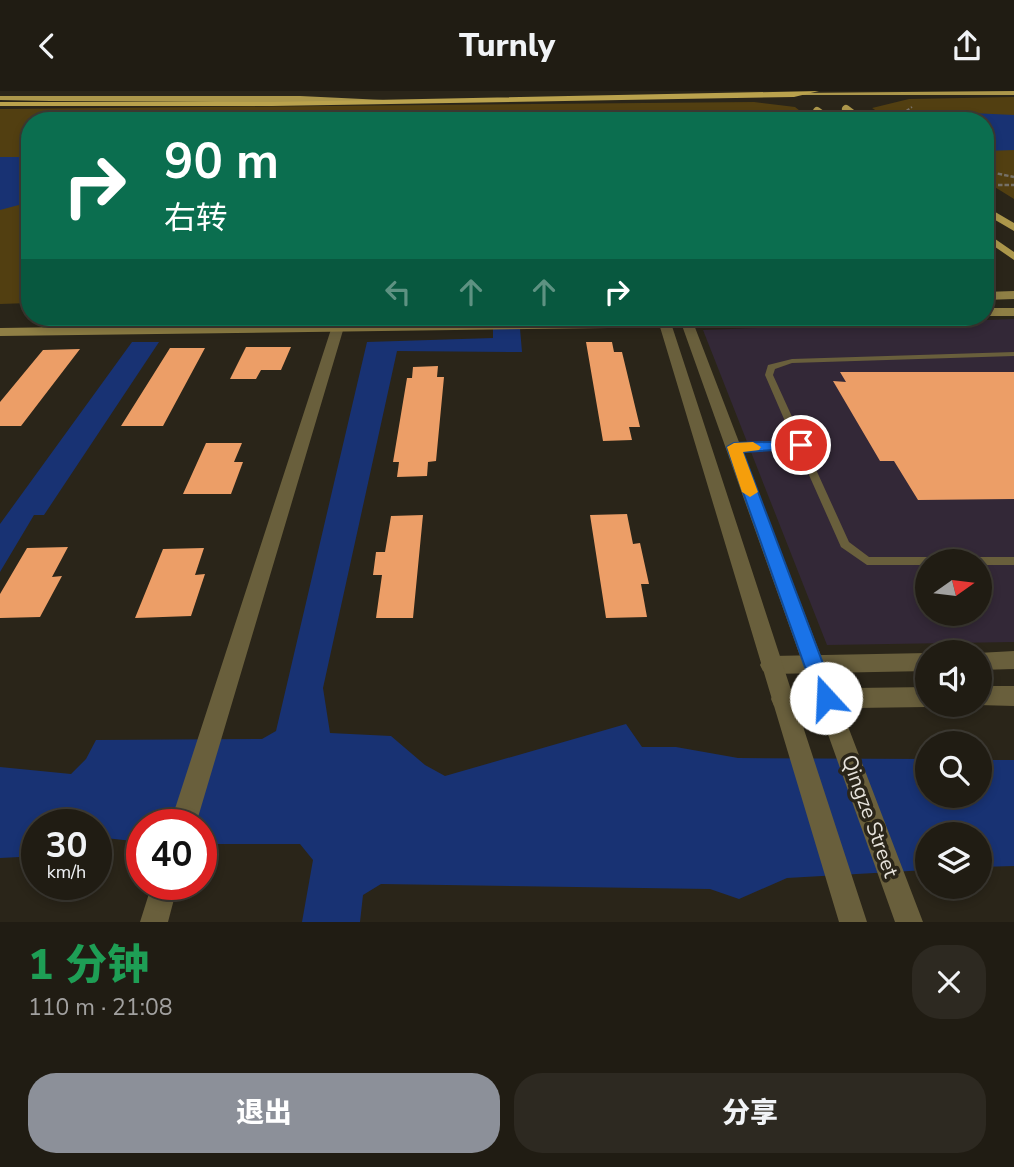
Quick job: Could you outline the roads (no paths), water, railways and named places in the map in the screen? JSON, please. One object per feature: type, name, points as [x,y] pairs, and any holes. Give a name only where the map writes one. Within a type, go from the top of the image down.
[{"type":"highway","points":[[0,104],[284,104],[820,93]]},
{"type":"main road","points":[[792,93],[818,112]]},
{"type":"main road","points":[[820,93],[1014,93]]},
{"type":"main road","points":[[820,93],[851,112]]},
{"type":"main road","points":[[0,98],[100,100],[307,97],[400,100]]},
{"type":"main road","points":[[994,215],[1014,228]]},
{"type":"main road","points":[[994,242],[1014,257]]},
{"type":"main road","points":[[994,296],[1014,295]]},
{"type":"main road","points":[[994,312],[1014,312]]},
{"type":"main road","points":[[0,321],[21,321]]},
{"type":"main road","points":[[0,333],[216,326]]},
{"type":"street","points":[[187,809],[339,326]]},
{"type":"street","points":[[666,326],[853,922]]},
{"type":"street","name":"Qingze Street","points":[[689,326],[909,922]]},
{"type":"street","points":[[992,661],[1014,660]]},
{"type":"street","points":[[771,665],[915,662]]},
{"type":"street","points":[[992,696],[1014,696]]},
{"type":"street","points":[[782,699],[915,697]]},
{"type":"street","points":[[154,922],[160,900]]},
{"type":"lane","points":[[1014,354],[779,364],[771,367],[769,375],[845,544],[858,557],[867,561],[1014,561]]},
{"type":"lane","points":[[734,447],[801,445]]},
{"type":"water","points":[[994,114],[1014,115],[1014,150],[994,151]]},
{"type":"water","points":[[0,157],[21,157],[21,204],[0,210]]},
{"type":"water","points":[[493,326],[520,326],[522,352],[397,351],[323,688],[330,733],[391,736],[425,765],[445,776],[626,724],[642,747],[676,747],[738,758],[915,759],[915,808],[992,808],[992,760],[1014,760],[1014,866],[992,867],[992,822],[915,822],[915,871],[787,878],[739,899],[710,889],[381,884],[363,895],[360,922],[302,922],[313,860],[300,844],[217,844],[217,809],[126,809],[126,840],[112,839],[112,809],[21,809],[21,856],[0,858],[0,767],[71,774],[86,759],[96,740],[262,739],[276,731],[367,342],[493,338]]},
{"type":"water","points":[[132,342],[159,342],[44,515],[34,515],[0,572],[0,524]]}]
